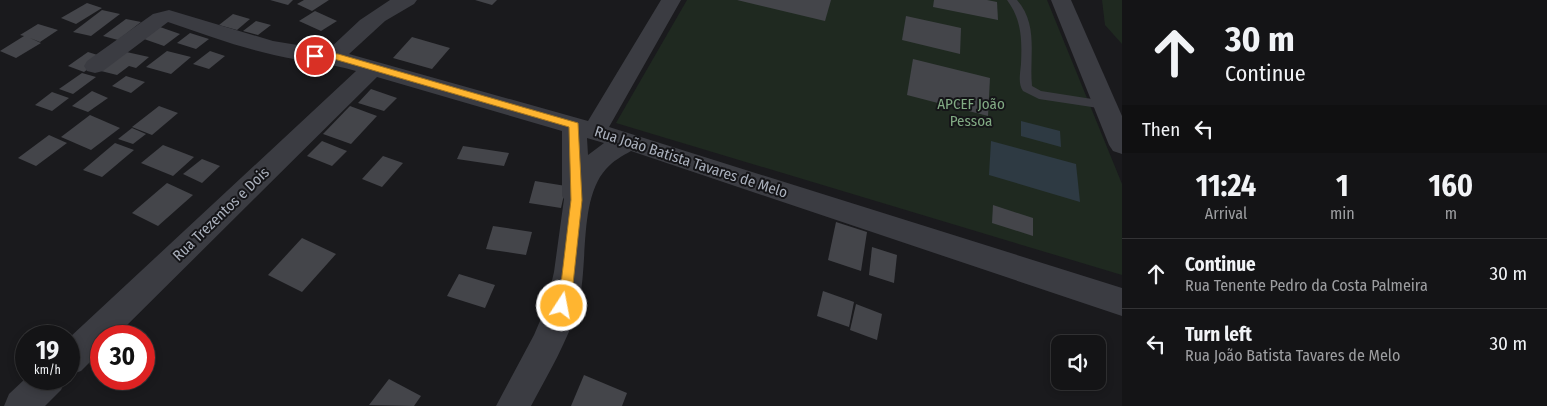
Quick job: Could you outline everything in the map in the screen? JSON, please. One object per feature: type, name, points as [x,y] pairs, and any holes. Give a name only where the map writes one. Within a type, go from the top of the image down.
[{"type":"street","points":[[334,56],[392,6],[407,0]]},
{"type":"street","points":[[513,406],[562,306],[567,284],[584,128],[670,0]]},
{"type":"street","points":[[1061,0],[1122,145]]},
{"type":"street","name":"Rua João Batista Tavares de Melo","points":[[95,66],[160,18],[169,16],[281,50],[315,56],[334,56],[628,141],[1122,302]]},
{"type":"street","name":"Rua Trezentos e Dois","points":[[80,349],[373,68]]},
{"type":"street","points":[[576,200],[595,163],[628,141]]},
{"type":"street","points":[[21,406],[38,390]]},
{"type":"lane","points":[[1012,0],[1018,6],[1023,17],[1027,50],[1026,86],[1030,91],[1039,95],[1105,105]]},
{"type":"green space","name":"APCEF João Pessoa","points":[[687,0],[1047,0],[1122,184],[1122,275],[616,123]]},
{"type":"green space","points":[[1102,0],[1122,0],[1122,44],[1105,25]]},
{"type":"shaded area","points":[[1021,121],[1060,131],[1061,147],[1021,136]]},
{"type":"shaded area","points":[[991,141],[1076,164],[1080,202],[989,175]]},
{"type":"building","points":[[270,0],[293,0],[288,5]]},
{"type":"building","points":[[304,0],[329,0],[312,11],[297,4]]},
{"type":"building","points":[[475,0],[497,0],[492,5]]},
{"type":"building","points":[[737,0],[831,0],[825,21]]},
{"type":"building","points":[[934,0],[987,0],[997,2],[998,20],[933,7]]},
{"type":"building","points":[[87,3],[102,8],[76,24],[61,18]]},
{"type":"building","points":[[102,10],[120,14],[91,36],[73,32]]},
{"type":"building","points":[[315,11],[337,21],[321,31],[299,21]]},
{"type":"building","points":[[233,14],[250,19],[237,30],[219,25]]},
{"type":"building","points":[[906,16],[961,28],[960,54],[902,40]]},
{"type":"building","points":[[126,19],[141,22],[118,40],[103,36]]},
{"type":"building","points":[[256,21],[271,25],[258,35],[243,31]]},
{"type":"building","points":[[38,24],[58,30],[40,42],[30,38],[41,43],[16,58],[0,51],[24,36],[20,35]]},
{"type":"building","points":[[160,27],[180,34],[164,46],[144,39]]},
{"type":"building","points":[[190,33],[209,39],[196,49],[177,43]]},
{"type":"building","points":[[412,37],[450,48],[432,69],[393,58]]},
{"type":"building","points":[[122,51],[149,57],[136,68],[129,66],[117,75],[97,70]]},
{"type":"building","points":[[167,51],[191,57],[171,74],[146,67]]},
{"type":"building","points":[[210,51],[225,56],[209,69],[193,64]]},
{"type":"building","points":[[88,52],[104,57],[84,72],[68,66]]},
{"type":"building","points":[[913,59],[990,78],[988,116],[907,95]]},
{"type":"building","points":[[82,73],[96,77],[73,94],[59,89]]},
{"type":"building","points":[[126,76],[145,82],[131,93],[112,86]]},
{"type":"building","points":[[371,89],[397,98],[384,111],[358,103]]},
{"type":"building","points":[[92,91],[108,98],[88,112],[72,106]]},
{"type":"building","points":[[52,92],[69,98],[52,111],[35,105]]},
{"type":"building","points":[[159,106],[178,113],[152,135],[132,127]]},
{"type":"building","points":[[350,106],[377,116],[351,144],[323,134]]},
{"type":"building","points":[[90,115],[120,128],[91,150],[61,137]]},
{"type":"building","points":[[132,128],[146,134],[133,144],[118,139]]},
{"type":"building","points":[[49,135],[67,143],[36,166],[18,158]]},
{"type":"building","points":[[322,141],[347,151],[332,166],[307,156]]},
{"type":"building","points":[[115,143],[134,150],[102,177],[83,170]]},
{"type":"building","points":[[163,145],[194,157],[173,176],[141,163]]},
{"type":"building","points":[[463,146],[509,153],[504,166],[457,159]]},
{"type":"building","points":[[383,156],[403,163],[382,187],[362,179]]},
{"type":"building","points":[[202,159],[220,166],[202,183],[183,174]]},
{"type":"building","points":[[535,181],[566,186],[561,208],[529,203]]},
{"type":"building","points":[[167,183],[193,195],[158,226],[132,213]]},
{"type":"building","points":[[993,205],[1033,218],[1033,236],[992,223]]},
{"type":"building","points":[[836,222],[867,232],[861,271],[828,260]]},
{"type":"building","points":[[493,226],[532,232],[526,255],[486,249]]},
{"type":"building","points":[[302,238],[336,254],[302,292],[268,275]]},
{"type":"building","points":[[872,247],[897,255],[894,283],[869,275]]},
{"type":"building","points":[[459,274],[495,285],[485,308],[447,296]]},
{"type":"building","points":[[823,291],[854,302],[849,327],[817,316]]},
{"type":"building","points":[[856,304],[882,314],[877,340],[850,330]]},
{"type":"building","points":[[584,375],[627,393],[622,406],[571,406]]},
{"type":"building","points":[[389,379],[421,396],[414,406],[369,405]]},
{"type":"route","points":[[315,56],[334,56],[574,125],[576,200],[567,284],[562,306]]}]
